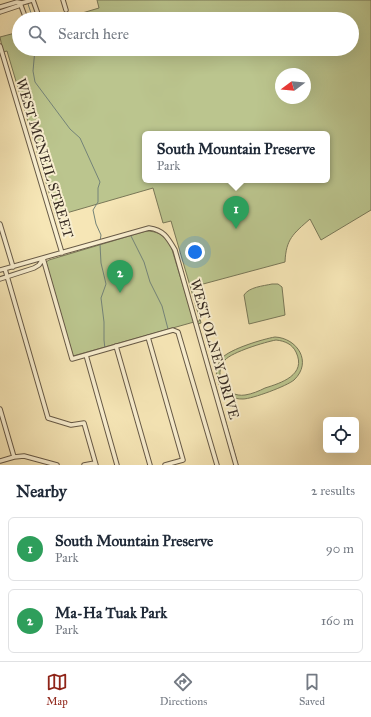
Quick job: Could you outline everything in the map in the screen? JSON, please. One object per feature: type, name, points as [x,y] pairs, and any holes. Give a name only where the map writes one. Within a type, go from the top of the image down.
[{"type":"street","points":[[0,7],[33,0],[37,12]]},
{"type":"street","points":[[63,0],[66,10]]},
{"type":"street","points":[[0,12],[20,2]]},
{"type":"street","points":[[20,2],[24,12]]},
{"type":"street","name":"WEST MCNEIL STREET","points":[[0,46],[1,54],[62,253]]},
{"type":"street","points":[[0,224],[13,267]]},
{"type":"street","name":"WEST OLNEY DRIVE","points":[[62,253],[149,228],[157,229],[166,235],[176,250],[236,465]]},
{"type":"street","points":[[0,270],[62,253]]},
{"type":"street","points":[[0,279],[34,268],[39,265],[43,258]]},
{"type":"street","points":[[43,258],[72,359],[173,330],[178,332],[217,465]]},
{"type":"street","points":[[4,269],[48,418],[71,425],[84,423],[95,464],[84,465]]},
{"type":"street","points":[[148,337],[183,460],[165,465]]},
{"type":"street","points":[[116,346],[150,465]]},
{"type":"street","points":[[86,355],[117,465]]},
{"type":"street","points":[[0,409],[14,457]]},
{"type":"street","points":[[0,461],[14,457],[29,457],[56,465]]},
{"type":"green space","points":[[97,0],[371,0],[371,210],[321,240],[310,219],[295,233],[289,242],[285,262],[192,287],[201,323],[198,324],[238,465],[235,465],[196,323],[200,320],[171,221],[163,223],[153,188],[56,216],[7,51],[3,52],[0,37],[12,34],[12,56],[359,56],[359,12],[86,12],[99,8]]},
{"type":"green space","points":[[146,231],[160,234],[170,243],[194,322],[73,356],[46,262]]},
{"type":"green space","points":[[272,284],[278,284],[282,287],[285,315],[249,324],[244,295],[249,290]]},
{"type":"green space","points":[[275,337],[283,338],[290,342],[296,346],[300,352],[302,366],[300,373],[294,380],[261,395],[243,399],[235,398],[223,391],[219,385],[216,372],[222,358],[239,348]],"holes":[[[276,340],[285,342],[296,352],[298,367],[291,377],[278,384],[248,395],[238,395],[227,389],[223,384],[220,372],[221,366],[225,360],[234,354],[249,348]]]},
{"type":"waterway","points":[[28,4],[31,12]]},
{"type":"waterway","points":[[34,56],[33,71],[35,82],[70,129],[80,138],[100,182],[98,188],[98,202],[93,210],[96,224],[101,235],[100,241]]},
{"type":"waterway","points":[[130,234],[144,262],[150,282],[162,306],[168,329]]},
{"type":"waterway","points":[[100,244],[101,263],[106,284],[101,298],[105,349]]},
{"type":"place","name":"South Mountain Preserve","points":[[236,229]]},
{"type":"place","name":"Ma-Ha Tuak Park","points":[[120,293]]}]
